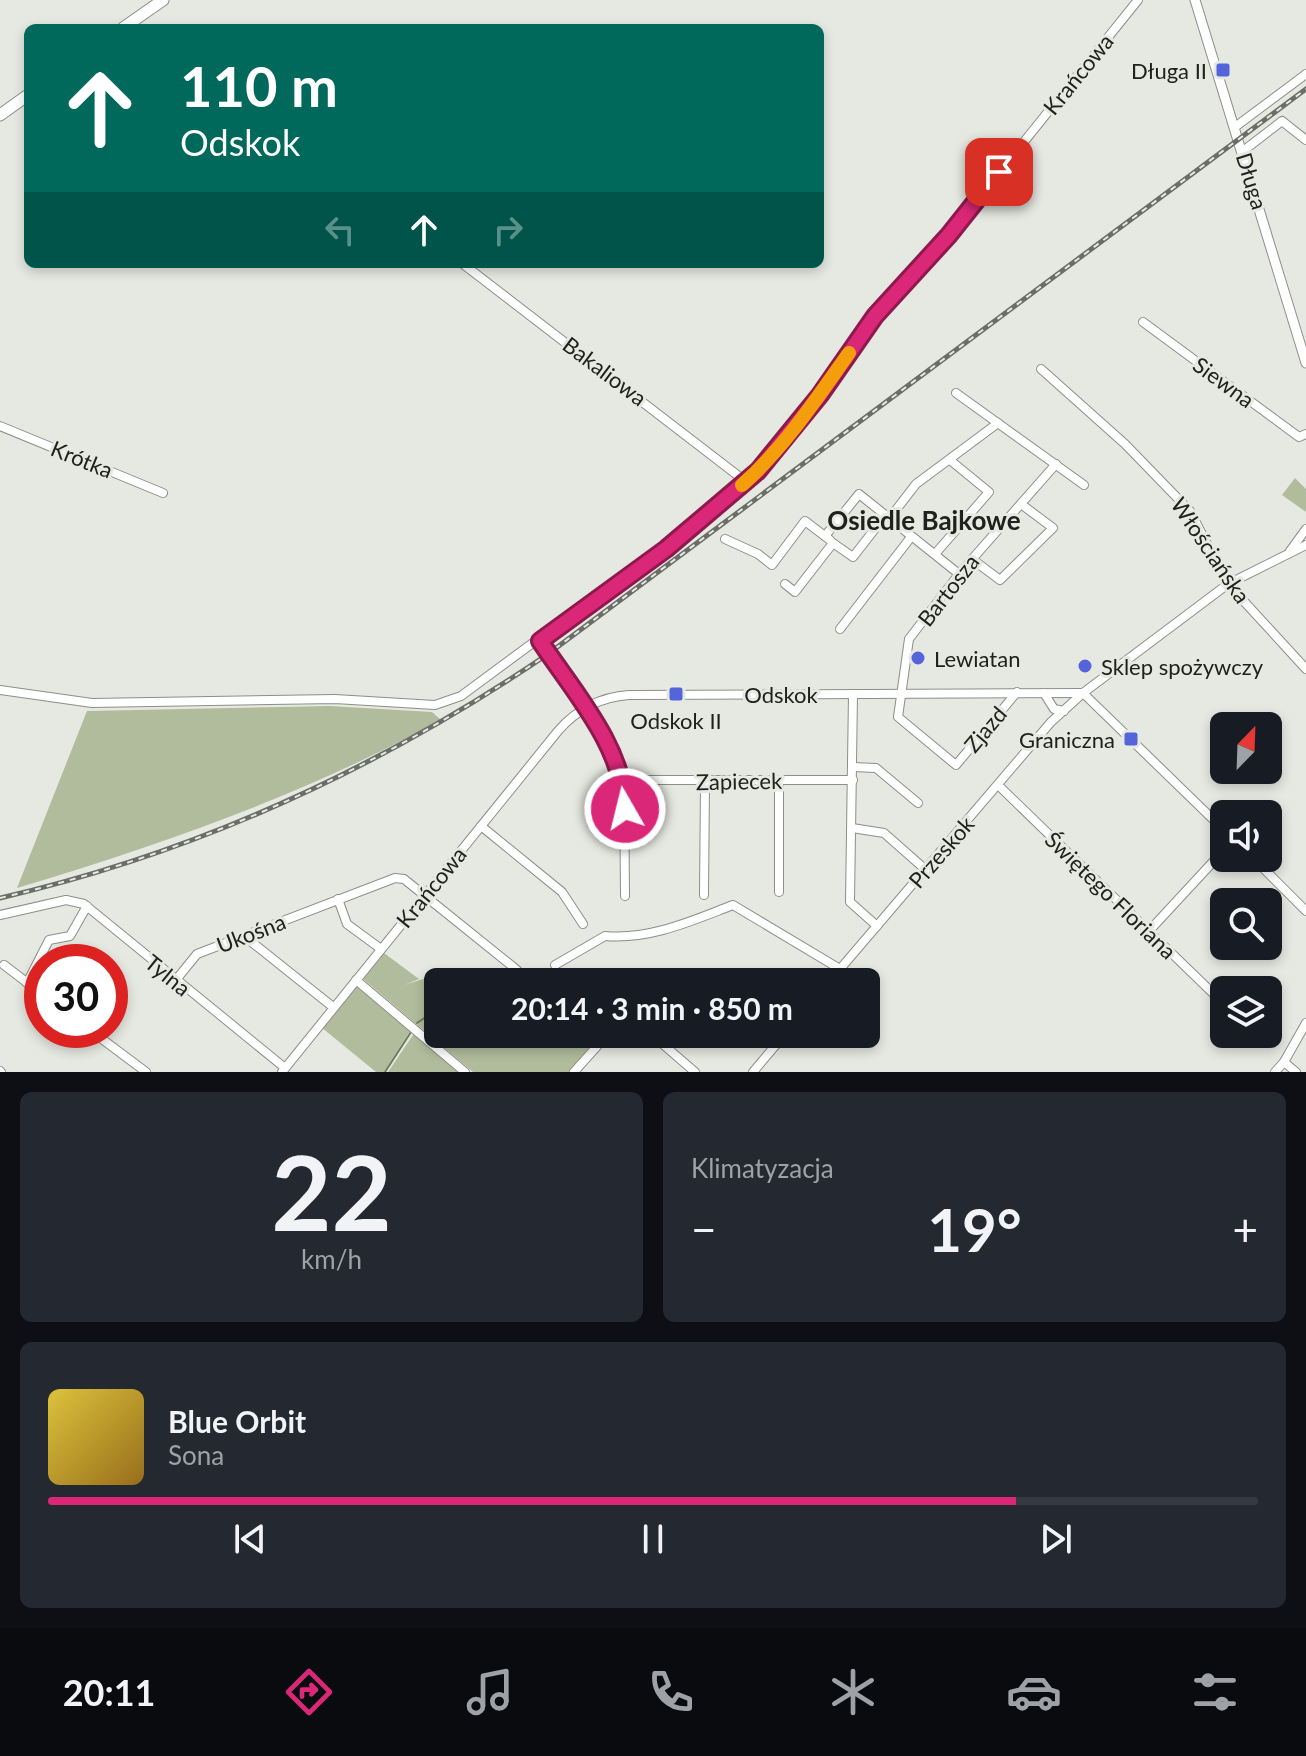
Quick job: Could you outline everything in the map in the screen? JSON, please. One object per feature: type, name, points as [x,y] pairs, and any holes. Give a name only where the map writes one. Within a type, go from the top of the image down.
[{"type":"main road","points":[[129,24],[163,0]]},
{"type":"main road","points":[[0,115],[24,98]]},
{"type":"street","name":"Krańcowa","points":[[0,690],[82,702],[335,699],[435,705],[461,696],[666,549],[745,481],[820,395],[875,316],[949,235],[1138,0]]},
{"type":"street","name":"Długa","points":[[1195,0],[1306,363]]},
{"type":"street","points":[[1235,127],[1306,74]]},
{"type":"street","points":[[1243,151],[1282,121],[1306,140]]},
{"type":"street","name":"Bakaliowa","points":[[468,268],[745,481]]},
{"type":"street","name":"Siewna","points":[[1143,322],[1299,437],[1306,434]]},
{"type":"street","name":"Włościańska","points":[[1041,369],[1125,444],[1190,511],[1228,584],[1306,669]]},
{"type":"street","points":[[956,393],[1084,485]]},
{"type":"street","points":[[725,539],[758,554],[772,565],[805,521],[853,557],[916,484],[998,423]]},
{"type":"street","name":"Krótka","points":[[0,426],[163,493]]},
{"type":"street","points":[[935,554],[989,492],[950,460]]},
{"type":"street","name":"Bartosza","points":[[902,693],[909,639],[959,574],[1056,464]]},
{"type":"street","points":[[825,536],[859,494],[959,574]]},
{"type":"street","points":[[972,559],[1000,580],[1053,528],[1021,504]]},
{"type":"street","points":[[1290,551],[1306,529]]},
{"type":"street","points":[[840,629],[911,537]]},
{"type":"street","points":[[785,584],[795,592],[833,543]]},
{"type":"street","name":"Przeskok","points":[[841,968],[1051,722],[1083,693],[1228,584],[1306,545]]},
{"type":"street","points":[[540,641],[585,707],[624,780],[625,896]]},
{"type":"street","name":"Zjazd","points":[[902,693],[898,717],[956,765],[1017,692]]},
{"type":"street","points":[[1044,693],[1052,704],[1067,708],[1070,699],[1061,692],[1052,704],[1051,722]]},
{"type":"street","points":[[1083,693],[1210,816]]},
{"type":"street","name":"Odskok","points":[[585,707],[609,697],[629,695],[1083,693]]},
{"type":"street","points":[[853,694],[850,902],[877,926]]},
{"type":"street","name":"Krańcowa","points":[[284,1070],[558,731],[585,707]]},
{"type":"street","points":[[853,767],[876,768],[918,803]]},
{"type":"street","name":"Zapiecek","points":[[624,780],[853,780]]},
{"type":"street","points":[[779,780],[779,892]]},
{"type":"street","points":[[704,895],[705,782]]},
{"type":"street","name":"Świętego Floriana","points":[[998,785],[1210,990]]},
{"type":"street","points":[[481,826],[562,892],[583,924]]},
{"type":"street","points":[[852,828],[884,833],[926,870]]},
{"type":"street","points":[[1149,931],[1210,865]]},
{"type":"street","points":[[1267,872],[1306,911]]},
{"type":"street","name":"Ukośna","points":[[175,981],[197,954],[395,878],[404,879],[424,895]]},
{"type":"street","points":[[424,895],[515,968]]},
{"type":"street","points":[[338,899],[347,924],[381,949]]},
{"type":"street","points":[[0,915],[66,900],[87,906],[70,936],[49,940],[47,944]]},
{"type":"street","points":[[555,965],[605,936],[620,939],[640,936],[733,905],[838,968]]},
{"type":"street","name":"Tylna","points":[[87,906],[284,1070]]},
{"type":"street","points":[[244,936],[333,1007]]},
{"type":"street","points":[[4,965],[24,981]]},
{"type":"street","points":[[356,980],[465,1072]]},
{"type":"street","points":[[1275,1072],[1306,1023]]},
{"type":"street","points":[[114,1048],[146,1072]]},
{"type":"street","points":[[579,1070],[597,1048]]},
{"type":"street","points":[[667,1048],[695,1072]]},
{"type":"street","points":[[753,1072],[773,1048]]},
{"type":"street","points":[[1284,1062],[1296,1072]]},
{"type":"green space","points":[[1295,478],[1306,489],[1306,512],[1282,495]]},
{"type":"green space","points":[[329,706],[432,712],[441,720],[338,772],[234,815],[17,888],[87,711]]},
{"type":"green space","points":[[384,953],[419,979],[404,985],[424,979],[424,1031],[362,978]]},
{"type":"green space","points":[[358,983],[412,1028],[384,1072],[376,1072],[321,1027]]},
{"type":"green space","points":[[415,1032],[424,1040],[424,1048],[434,1048],[463,1072],[388,1072]]},
{"type":"green space","points":[[445,1048],[590,1048],[569,1072],[473,1072]]},
{"type":"waterway","points":[[417,1023],[424,1018]]},
{"type":"waterway","points":[[385,1072],[411,1032]]},
{"type":"railway","points":[[0,898],[74,879],[217,831],[353,769],[484,695],[548,654],[1306,89]]},
{"type":"slow traffic","points":[[742,485],[758,471],[820,395],[849,353]]},
{"type":"place","name":"Długa II","points":[[1223,70]]},
{"type":"place","name":"Lewiatan","points":[[918,658]]},
{"type":"place","name":"Sklep spożywczy","points":[[1085,666]]},
{"type":"place","name":"Odskok II","points":[[676,694]]},
{"type":"place","name":"Graniczna","points":[[1131,739]]},
{"type":"district","name":"Osiedle Bajkowe","points":[[924,520]]},
{"type":"route","points":[[625,809],[624,780],[585,707],[540,641],[549,631],[582,612],[666,549],[758,471],[820,395],[875,316],[949,235],[999,172]]}]
